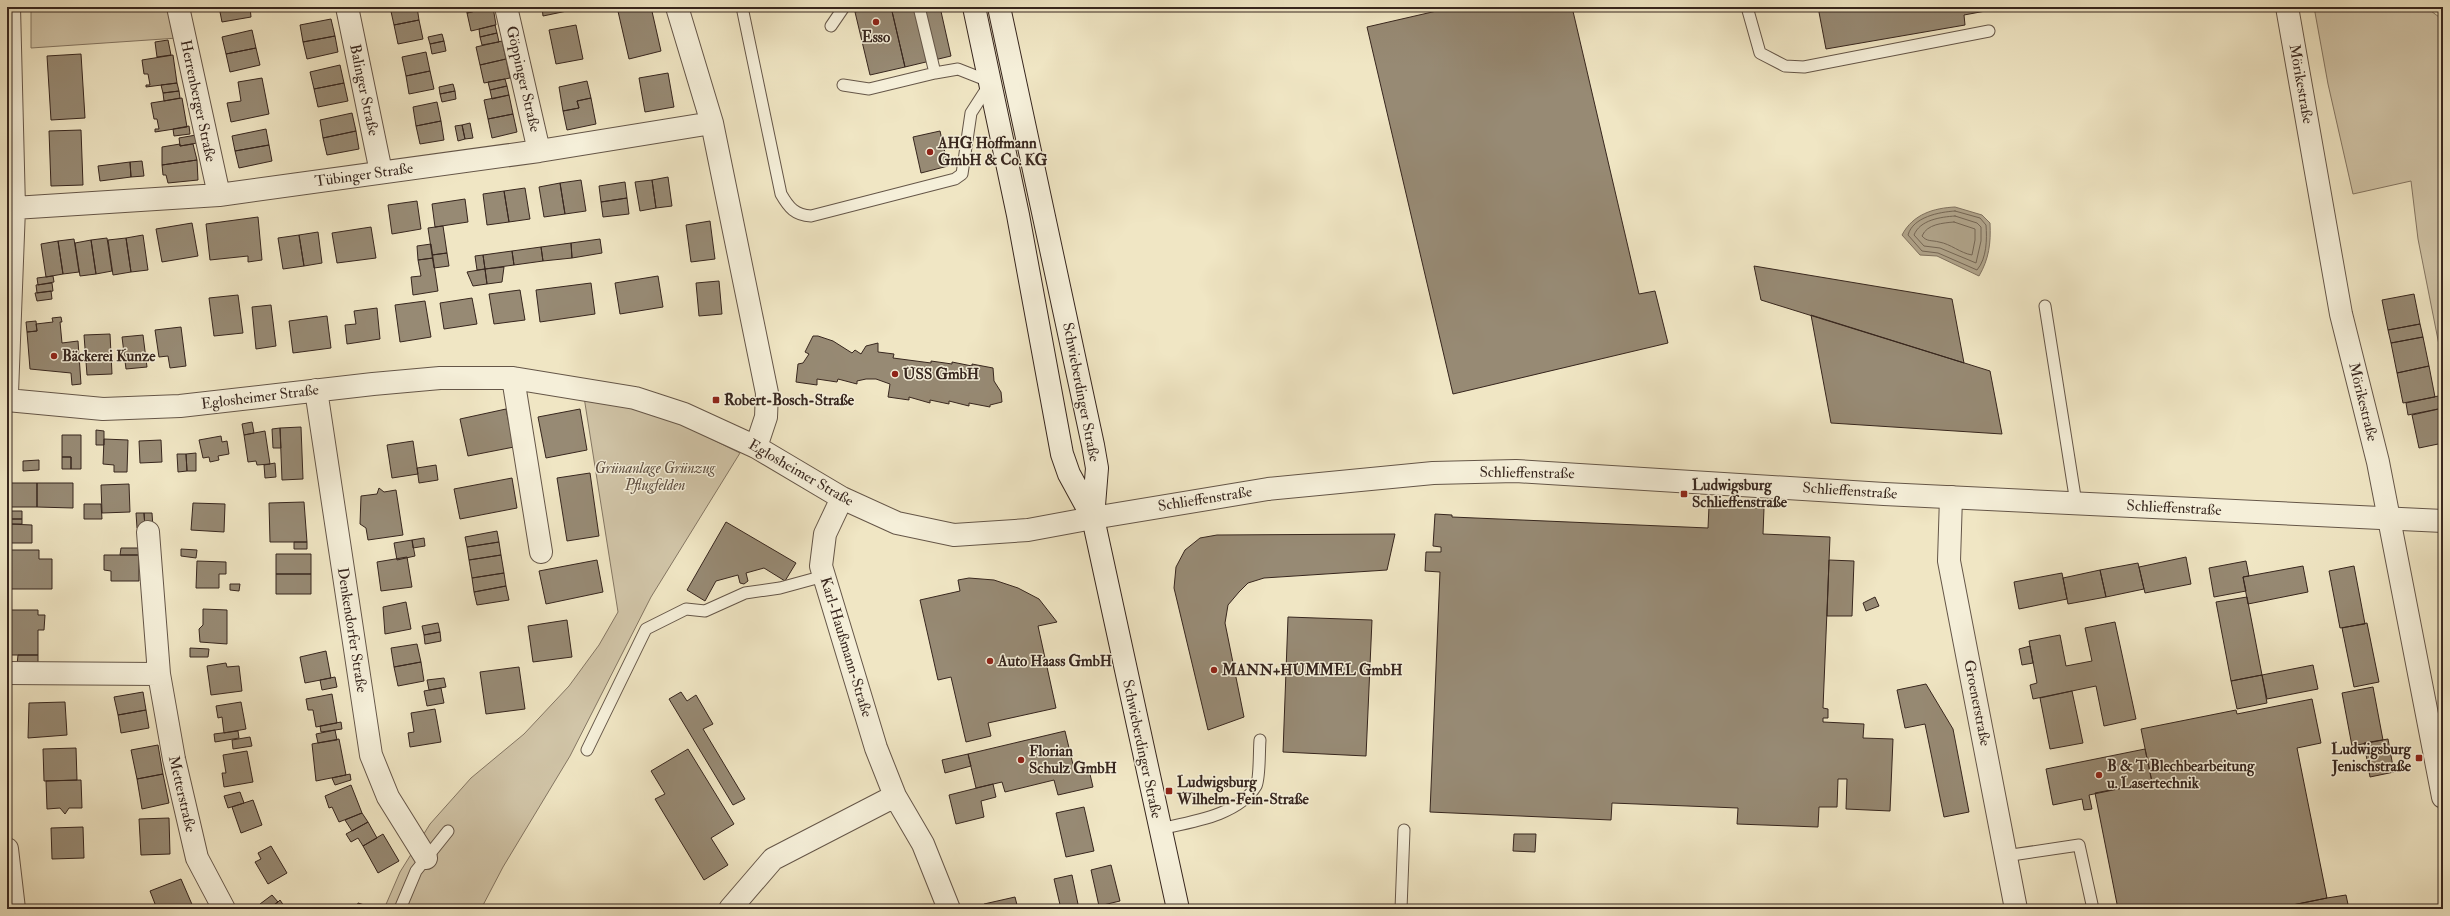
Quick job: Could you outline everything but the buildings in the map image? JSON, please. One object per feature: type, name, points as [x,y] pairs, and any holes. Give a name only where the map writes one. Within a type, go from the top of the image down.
[{"type":"street","points":[[7,393],[14,208],[9,7]]},
{"type":"street","name":"Herrenberger Straße","points":[[178,7],[219,195]]},
{"type":"street","name":"Balinger Straße","points":[[346,7],[381,172]]},
{"type":"street","name":"Göppinger Straße","points":[[506,7],[539,151]]},
{"type":"street","points":[[677,7],[712,124],[767,393],[766,417],[756,447]]},
{"type":"street","name":"Schwieberdinger Straße","points":[[974,7],[991,82],[1062,454],[1069,474],[1093,518]]},
{"type":"street","name":"Schwieberdinger Straße","points":[[999,7],[1061,292],[1097,468],[1093,518],[1159,829],[1178,909]]},
{"type":"street","name":"Mörikestraße","points":[[2287,7],[2341,314],[2378,462],[2438,740],[2443,797]]},
{"type":"street","name":"Tübinger Straße","points":[[14,208],[219,195],[539,151],[712,124]]},
{"type":"street","points":[[1033,298],[1061,292]]},
{"type":"street","name":"Eglosheimer Straße","points":[[7,400],[103,409],[180,406],[316,390],[440,378],[513,378],[635,398],[684,414],[756,447],[842,498],[897,523],[954,535],[1021,531],[1093,518]]},
{"type":"street","points":[[513,378],[541,552]]},
{"type":"street","name":"Denkendorfer Straße","points":[[316,390],[371,755],[388,797],[426,858]]},
{"type":"street","name":"Schlieffenstraße","points":[[1093,518],[1268,489],[1441,473],[1516,471],[2076,503],[2389,517],[2443,521]]},
{"type":"street","name":"Groenerstraße","points":[[1951,496],[1949,561],[2016,909]]},
{"type":"street","name":"Karl-Haußmann-Straße","points":[[842,498],[825,534],[821,566],[876,748],[895,796],[924,844],[949,909]]},
{"type":"street","name":"Metterstraße","points":[[148,532],[159,674],[174,759],[197,858],[224,909]]},
{"type":"street","points":[[7,673],[159,674]]},
{"type":"street","points":[[730,909],[773,859],[895,796]]},
{"type":"street","points":[[7,849],[12,908]]},
{"type":"lane","points":[[742,7],[781,194],[790,208],[800,215],[812,216],[955,179],[962,174],[971,113],[991,82],[958,69],[869,89],[843,85]]},
{"type":"lane","points":[[831,26],[844,7]]},
{"type":"lane","points":[[919,7],[935,73]]},
{"type":"lane","points":[[1747,7],[1760,53],[1785,66],[1804,67],[1989,31]]},
{"type":"lane","points":[[2045,306],[2076,503]]},
{"type":"lane","points":[[587,750],[646,629],[686,609],[705,611],[746,593],[780,588],[824,576]]},
{"type":"lane","points":[[1159,829],[1214,817],[1243,800],[1256,786],[1260,740]]},
{"type":"lane","points":[[1401,909],[1404,830]]},
{"type":"lane","points":[[400,909],[416,871],[448,831]]},
{"type":"lane","points":[[2005,856],[2078,844],[2093,909]]},
{"type":"green space","points":[[31,7],[172,7],[178,38],[31,48]]},
{"type":"green space","points":[[2314,7],[2431,7],[2431,11],[2443,20],[2443,365],[2418,239],[2411,181],[2353,194],[2328,84]]},
{"type":"green space","name":"Grünanlage Grünzug Pflugfelden","points":[[584,397],[656,412],[740,453],[651,597],[570,756],[503,867],[481,909],[384,909],[400,872],[430,824],[471,778],[524,734],[569,686],[599,645],[618,612]]},
{"type":"water","points":[[1955,207],[1982,215],[1990,223],[1989,251],[1979,276],[1937,256],[1920,255],[1902,235],[1918,217],[1939,209]]},
{"type":"place","name":"Esso","points":[[876,22]]},
{"type":"place","name":"AHG Hoffmann GmbH & Co. KG","points":[[930,152]]},
{"type":"place","name":"Bäckerei Kunze","points":[[54,356]]},
{"type":"place","name":"USS GmbH","points":[[895,374]]},
{"type":"place","name":"Robert-Bosch-Straße","points":[[716,400]]},
{"type":"place","name":"Ludwigsburg Schlieffenstraße","points":[[1684,494]]},
{"type":"place","name":"Auto Haass GmbH","points":[[990,661]]},
{"type":"place","name":"MANN+HUMMEL GmbH","points":[[1214,670]]},
{"type":"place","name":"Ludwigsburg Jenischstraße","points":[[2419,758]]},
{"type":"place","name":"Florian Schulz GmbH","points":[[1021,760]]},
{"type":"place","name":"B & T Blechbearbeitung u. Lasertechnik","points":[[2099,775]]},
{"type":"place","name":"Ludwigsburg Wilhelm-Fein-Straße","points":[[1169,791]]}]
